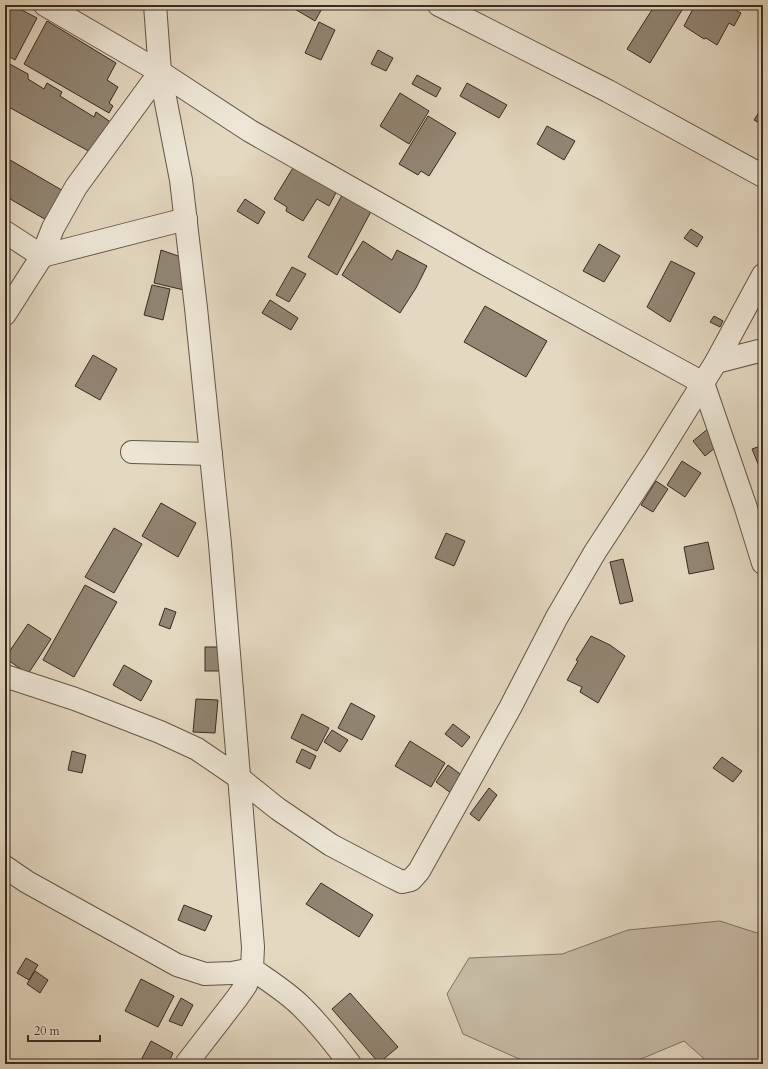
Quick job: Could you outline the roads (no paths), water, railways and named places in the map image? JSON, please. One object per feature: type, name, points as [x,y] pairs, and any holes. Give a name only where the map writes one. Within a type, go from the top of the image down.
[{"type":"street","points":[[45,5],[160,72],[250,131],[480,261],[703,383],[745,505],[763,563]]},
{"type":"street","points":[[155,5],[160,72],[181,180],[186,219],[211,454],[253,947],[252,969],[246,985],[238,998],[186,1064]]},
{"type":"street","points":[[438,5],[608,91],[763,176]]},
{"type":"street","points":[[5,314],[42,256],[53,228],[76,187],[160,72]]},
{"type":"street","points":[[5,232],[42,256],[186,219]]},
{"type":"street","points":[[5,676],[76,699],[197,748],[238,777],[278,809],[331,844],[402,882],[412,880],[419,871],[510,708],[564,604],[595,552],[716,362],[763,276]]},
{"type":"street","points":[[716,362],[763,350]]},
{"type":"street","points":[[132,452],[211,454]]},
{"type":"street","points":[[5,867],[27,882],[177,965],[205,974],[232,973],[252,969],[282,989],[301,1006],[327,1034],[350,1064]]}]
